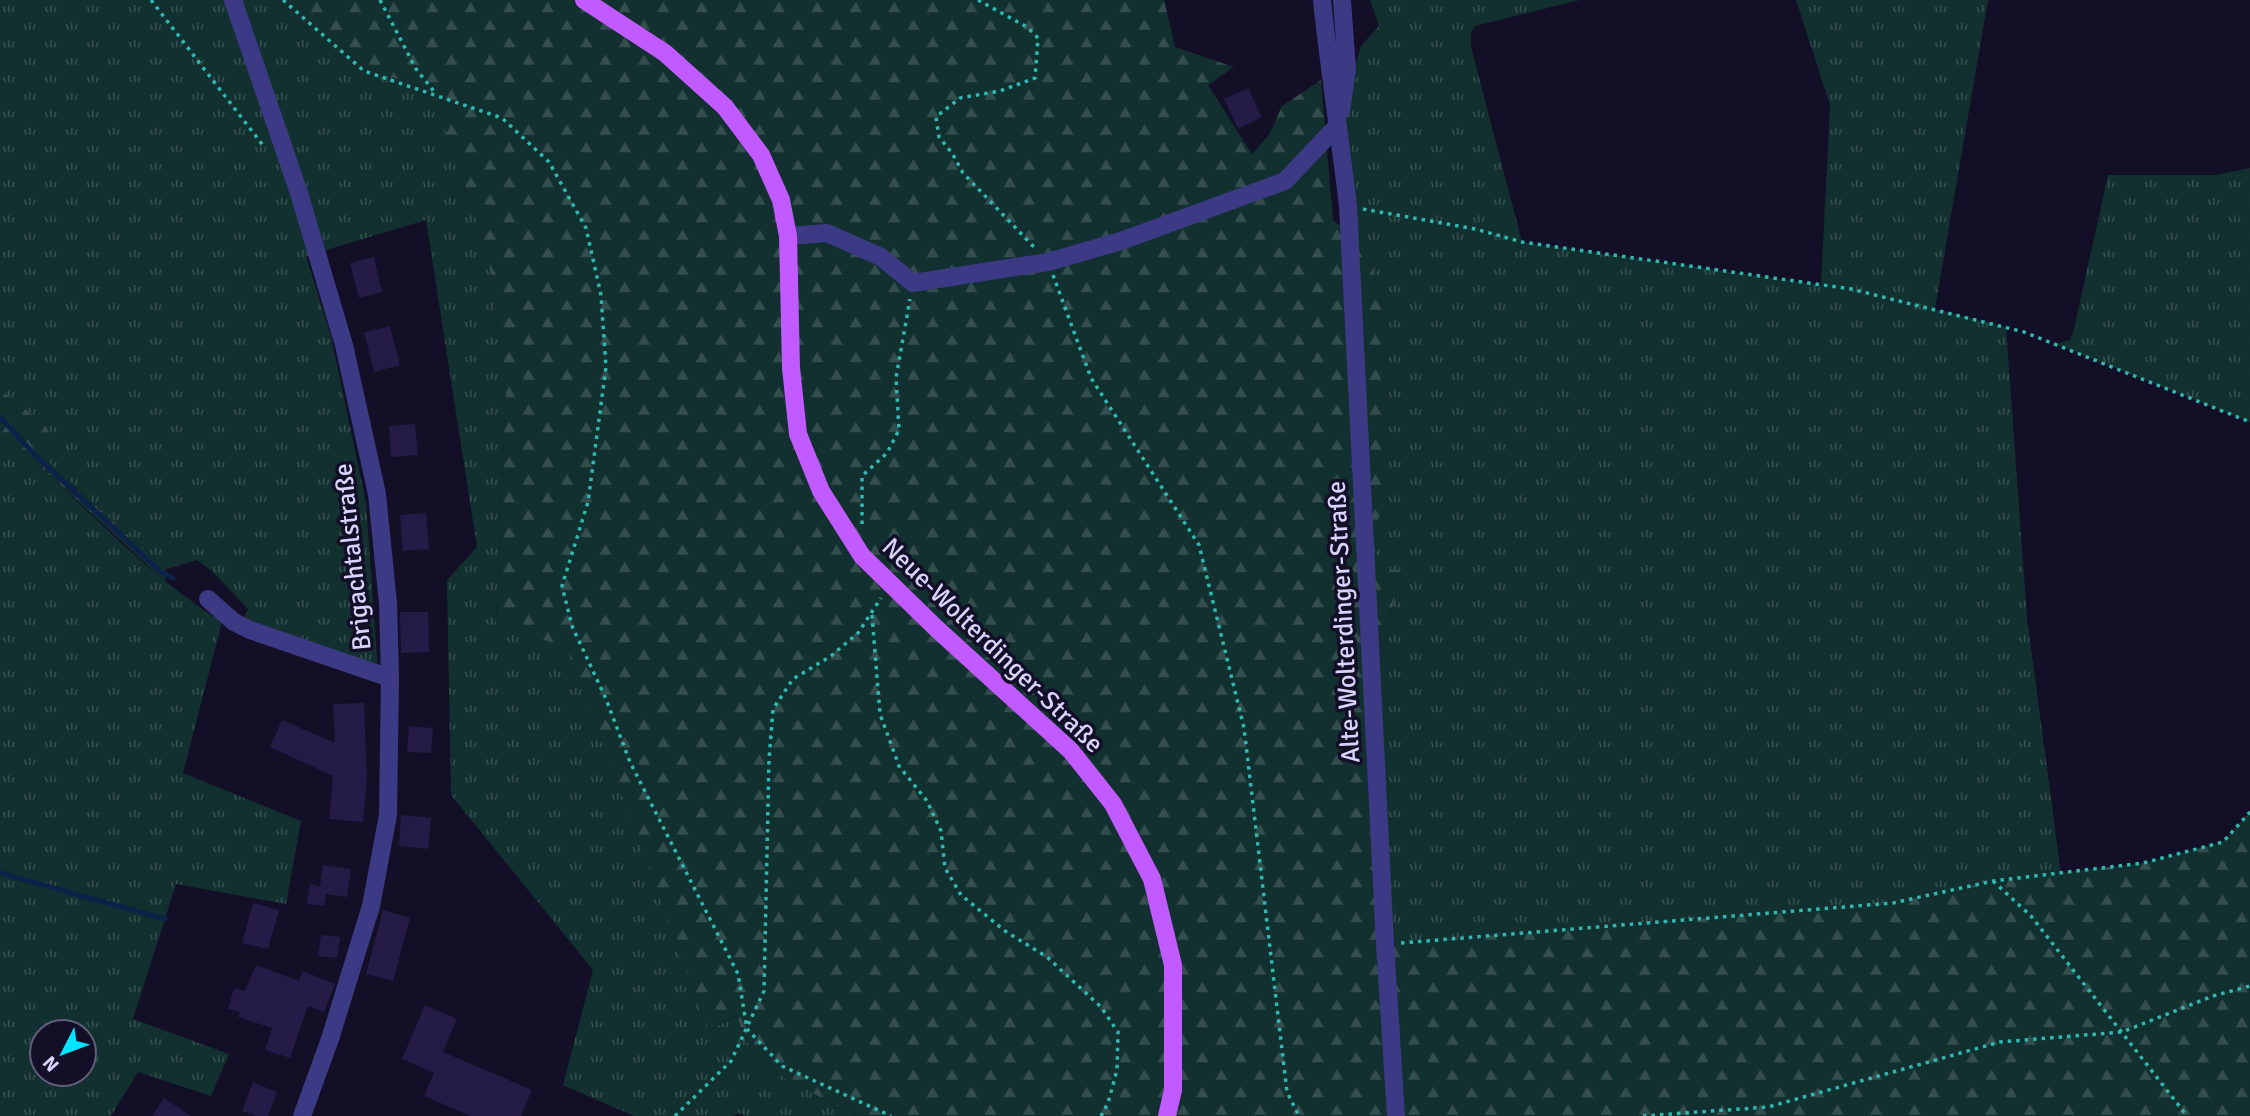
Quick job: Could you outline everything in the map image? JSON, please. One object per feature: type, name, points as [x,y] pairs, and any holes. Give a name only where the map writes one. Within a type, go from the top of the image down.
[{"type":"main road","name":"Neue-Wolterdinger-Straße","points":[[584,0],[665,54],[725,107],[761,155],[781,200],[788,236],[791,368],[798,434],[821,491],[862,556],[1071,751],[1119,815],[1152,879],[1173,965],[1173,1090],[1167,1116]]},
{"type":"street","name":"Brigachtalstraße","points":[[233,0],[299,193],[344,345],[377,494],[388,603],[388,815],[371,906],[330,1039],[302,1116]]},
{"type":"street","name":"Alte-Wolterdinger-Straße","points":[[1322,0],[1348,206],[1396,1116]]},
{"type":"street","name":"Alte-Wolterdinger-Straße","points":[[1338,125],[1348,69],[1342,0]]},
{"type":"street","points":[[788,236],[827,233],[881,257],[913,283],[1048,262],[1122,242],[1285,181],[1338,125]]},
{"type":"street","points":[[208,599],[234,622],[250,630],[390,678]]},
{"type":"path","points":[[151,0],[266,150]]},
{"type":"path","points":[[283,0],[364,71],[502,118],[549,162],[586,228],[601,295],[606,368],[588,502],[562,586],[572,626],[606,699],[630,762],[738,974],[747,1029],[782,1066],[891,1116]]},
{"type":"path","points":[[380,0],[416,69],[437,95]]},
{"type":"path","points":[[978,0],[1027,27],[1038,37],[1035,78],[1000,91],[960,98],[936,117],[939,137],[963,173],[1048,262],[1091,378],[1199,545],[1244,728],[1287,1092],[1299,1116]]},
{"type":"path","points":[[1348,206],[1475,229],[1522,242],[1851,289],[2024,332],[2250,422]]},
{"type":"path","points":[[862,556],[862,476],[887,453],[899,430],[896,378],[913,283]]},
{"type":"path","points":[[675,1116],[731,1061],[764,991],[769,760],[773,709],[793,679],[841,649],[858,633],[890,583]]},
{"type":"path","points":[[872,613],[880,714],[899,766],[927,801],[941,831],[945,868],[961,895],[1005,931],[1047,957],[1101,1007],[1118,1032],[1117,1070],[1108,1103],[1101,1116]]},
{"type":"path","points":[[1385,944],[1893,903],[1993,881],[2143,863],[2222,842],[2250,812]]},
{"type":"path","points":[[1993,881],[2031,916],[2187,1116]]},
{"type":"path","points":[[1643,1116],[1768,1107],[2000,1042],[2122,1032],[2213,996],[2250,986]]},
{"type":"green space","points":[[0,0],[283,0],[367,69],[431,90],[487,250],[506,385],[496,626],[568,646],[708,1031],[736,1016],[757,1063],[855,1116],[745,1116],[739,1113],[733,1116],[634,1116],[563,1085],[593,970],[451,795],[447,580],[477,547],[426,220],[306,256],[331,336],[366,503],[378,671],[241,625],[248,609],[214,573],[197,560],[166,569],[42,456],[50,437],[45,425],[0,389]]},
{"type":"green space","points":[[283,0],[1164,0],[1175,47],[1234,67],[1208,85],[1252,154],[1269,135],[1282,106],[1321,80],[1333,220],[1364,245],[1386,320],[1387,422],[1373,567],[1402,571],[1373,681],[1385,944],[1893,903],[1993,881],[2143,863],[2222,842],[2250,812],[2250,1116],[855,1116],[757,1063],[736,1016],[708,1031],[568,647],[496,626],[506,385],[487,250],[431,90],[367,69]]},
{"type":"green space","points":[[1370,0],[1580,0],[1475,26],[1471,33],[1471,47],[1522,242],[1821,285],[1830,105],[1796,0],[1988,0],[1935,309],[2006,327],[2027,618],[2061,873],[1993,881],[1893,903],[1385,944],[1373,681],[1402,572],[1372,567],[1387,422],[1386,320],[1364,245],[1349,233],[1338,125],[1361,46],[1379,26]]},
{"type":"green space","points":[[2250,168],[2250,422],[2055,344],[2070,340],[2074,329],[2108,175],[2215,175]]},
{"type":"green space","points":[[0,389],[45,425],[51,437],[42,456],[34,461],[17,454],[0,442]]},
{"type":"green space","points":[[0,442],[17,454],[34,461],[148,566],[196,605],[222,622],[183,773],[301,821],[286,904],[176,884],[133,1019],[229,1054],[211,1096],[138,1072],[111,1116],[0,1116]]},
{"type":"green space","points":[[42,456],[166,569],[165,581],[34,461]]},
{"type":"building","points":[[1248,88],[1262,117],[1238,129],[1224,99]]},
{"type":"building","points":[[374,257],[382,292],[359,298],[350,263]]},
{"type":"building","points":[[390,326],[400,365],[374,372],[364,332]]},
{"type":"building","points":[[415,424],[418,455],[391,457],[389,426]]},
{"type":"building","points":[[426,513],[429,549],[403,551],[400,515]]},
{"type":"building","points":[[400,612],[428,612],[429,652],[401,653]]},
{"type":"building","points":[[364,703],[367,777],[363,822],[329,819],[333,776],[270,747],[282,720],[335,743],[333,704]]},
{"type":"building","points":[[409,726],[433,728],[431,753],[407,752]]},
{"type":"building","points":[[401,815],[431,818],[428,849],[399,846]]},
{"type":"building","points":[[323,865],[351,869],[347,897],[326,894],[324,906],[307,904],[310,884],[320,886]]},
{"type":"building","points":[[253,903],[279,910],[268,949],[242,943]]},
{"type":"building","points":[[383,910],[410,918],[393,981],[366,974]]},
{"type":"building","points":[[321,935],[340,937],[337,958],[318,956]]},
{"type":"building","points":[[256,965],[299,981],[303,971],[335,984],[324,1012],[308,1006],[290,1058],[265,1050],[272,1028],[238,1017],[240,1012],[228,1009],[234,988],[245,991]]},
{"type":"building","points":[[425,1005],[457,1019],[443,1052],[532,1090],[521,1116],[471,1116],[424,1096],[434,1073],[402,1059]]},
{"type":"building","points":[[253,1082],[277,1092],[268,1116],[256,1116],[242,1111]]},
{"type":"building","points":[[164,1098],[191,1116],[152,1116]]},
{"type":"waterway","points":[[0,417],[34,454],[161,572],[173,578]]},
{"type":"waterway","points":[[0,873],[165,919]]}]
